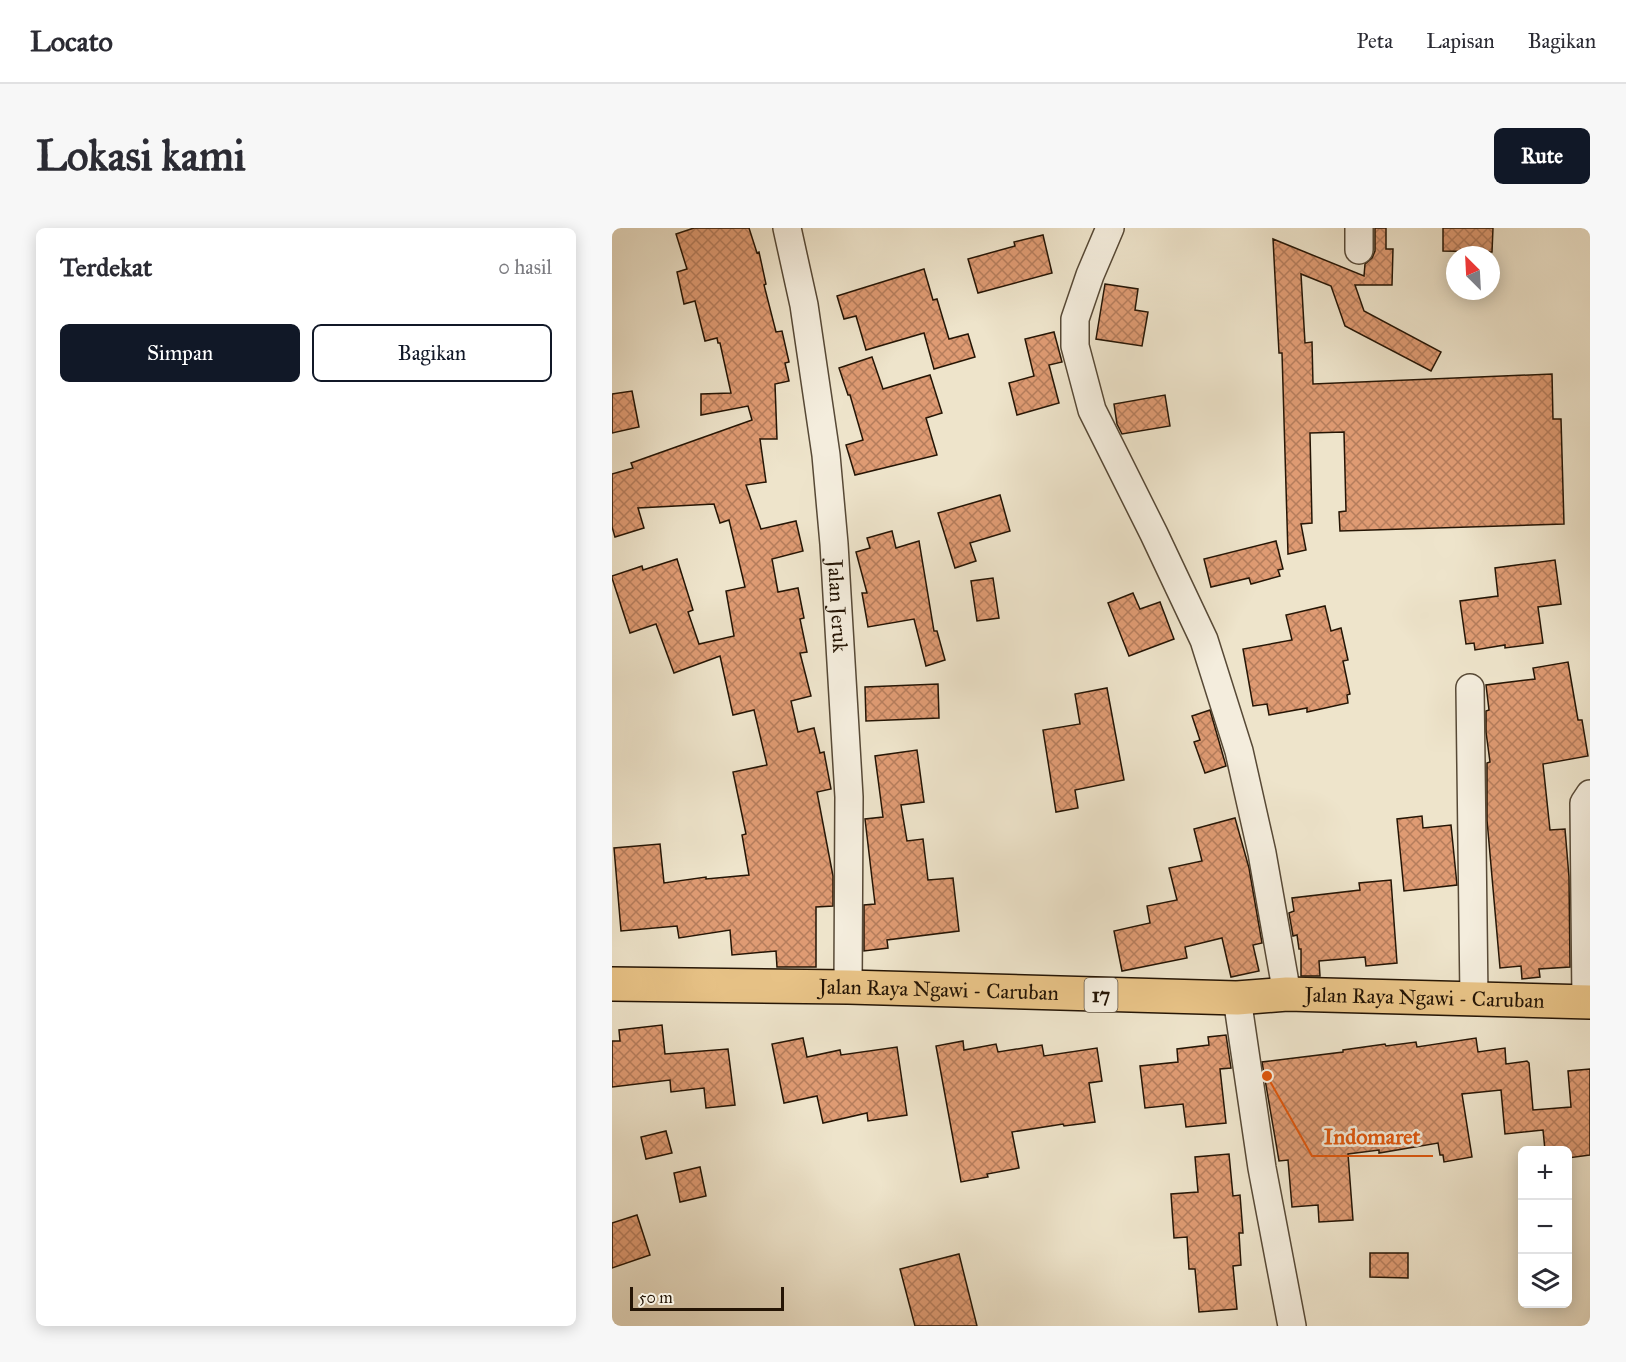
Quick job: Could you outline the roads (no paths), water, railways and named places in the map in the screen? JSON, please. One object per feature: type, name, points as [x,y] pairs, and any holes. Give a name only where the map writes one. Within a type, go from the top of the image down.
[{"type":"highway","name":"Jalan Raya Ngawi - Caruban","points":[[612,984],[848,987],[1237,998],[1287,994],[1588,1002]]},
{"type":"street","name":"Jalan Jeruk","points":[[787,228],[804,305],[826,455],[834,544],[849,797],[848,987]]},
{"type":"street","points":[[1110,228],[1075,319],[1075,346],[1092,410],[1154,534],[1203,640],[1239,751],[1262,853],[1287,994]]},
{"type":"street","points":[[1470,688],[1474,998]]},
{"type":"street","points":[[1588,1002],[1584,803],[1590,794]]},
{"type":"street","points":[[1237,998],[1262,1168],[1292,1326]]},
{"type":"place","name":"Indomaret","points":[[1267,1076]]}]
